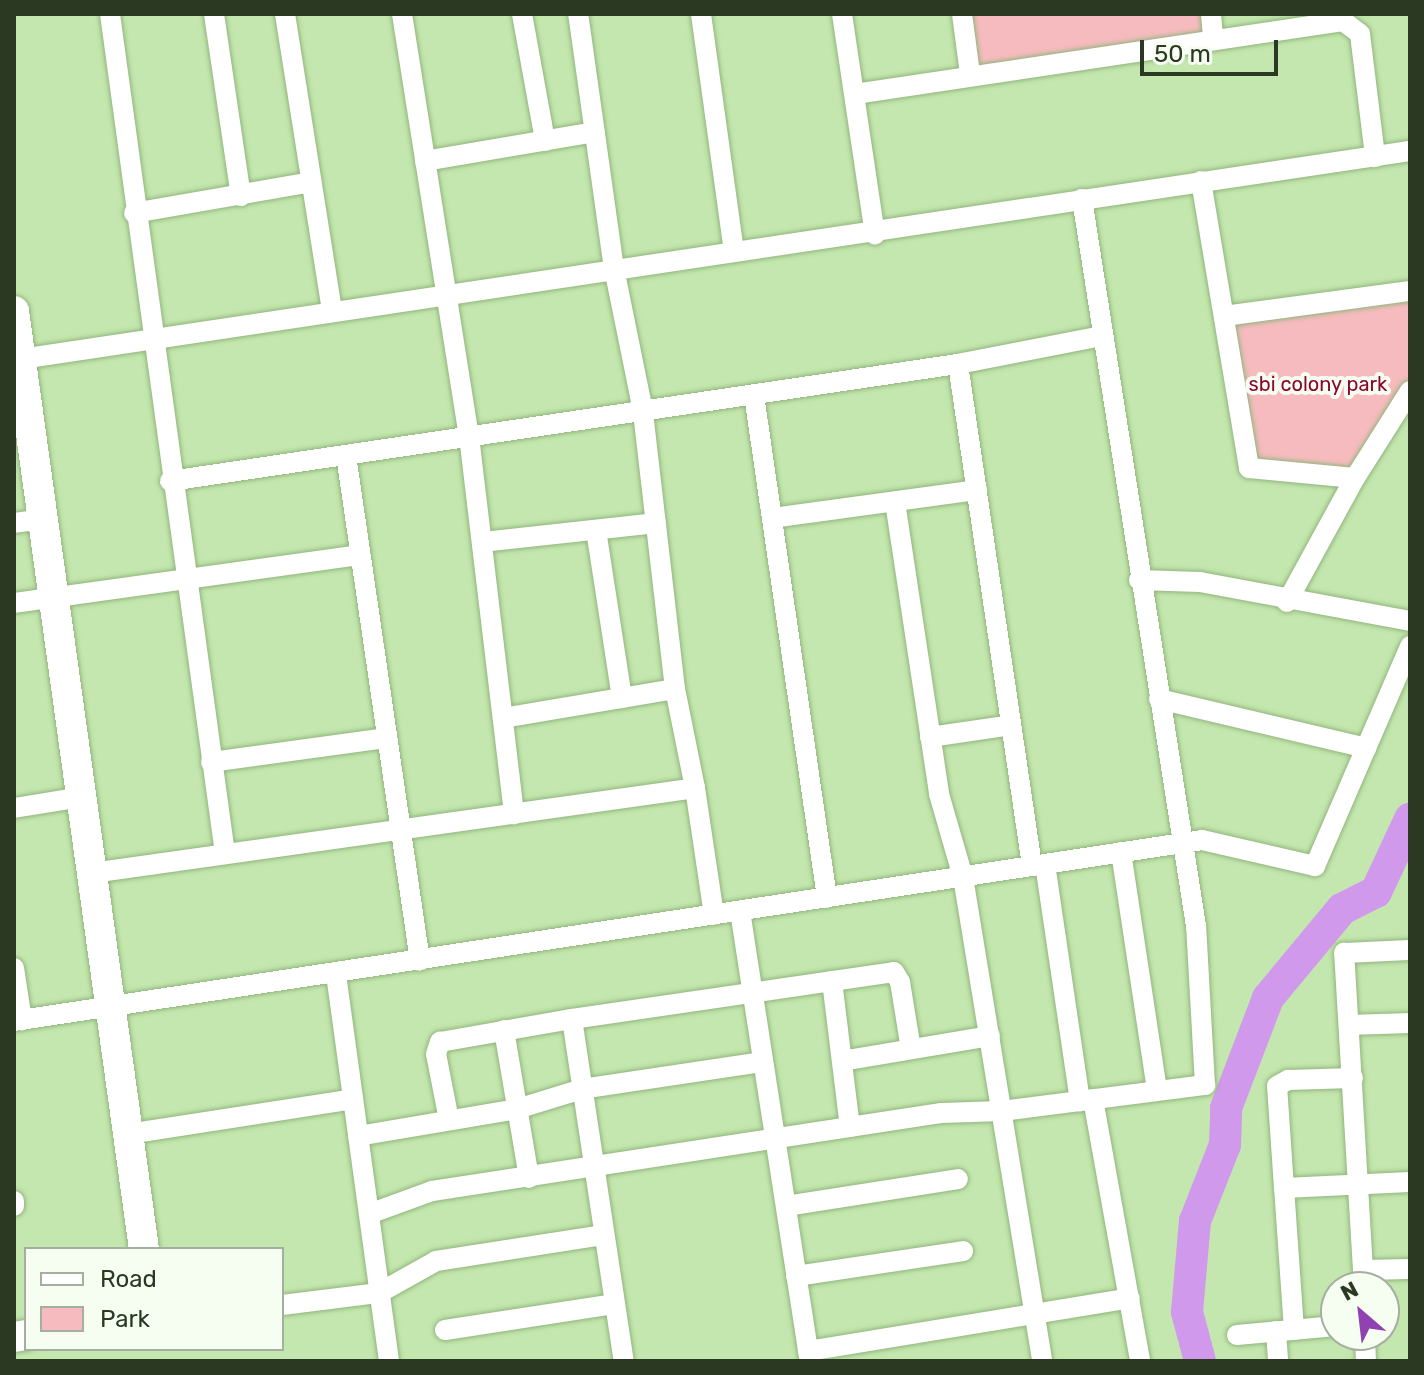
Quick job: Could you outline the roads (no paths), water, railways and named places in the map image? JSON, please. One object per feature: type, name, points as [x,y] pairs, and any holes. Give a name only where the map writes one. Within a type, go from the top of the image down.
[{"type":"street","points":[[110,14],[150,339],[225,854]]},
{"type":"street","points":[[214,14],[241,196]]},
{"type":"street","points":[[285,14],[332,312]]},
{"type":"street","points":[[402,14],[469,436],[514,814]]},
{"type":"street","points":[[522,14],[545,141]]},
{"type":"street","points":[[578,14],[614,269],[643,411],[675,689],[695,788],[714,915]]},
{"type":"street","points":[[701,14],[734,251]]},
{"type":"street","points":[[842,14],[875,235]]},
{"type":"street","points":[[962,14],[970,74]]},
{"type":"street","points":[[1211,14],[1213,37]]},
{"type":"street","points":[[855,94],[1213,37],[1343,21],[1354,26],[1360,34],[1375,157]]},
{"type":"street","points":[[425,161],[595,132]]},
{"type":"street","points":[[21,359],[734,251],[875,235],[1082,199],[1410,151]]},
{"type":"street","points":[[1201,181],[1249,468],[1355,478]]},
{"type":"street","points":[[134,213],[311,182]]},
{"type":"street","points":[[369,1214],[432,1191],[594,1169],[941,1113],[1002,1111],[1205,1085],[1196,926],[1139,580],[1082,199]]},
{"type":"street","points":[[1224,316],[1410,291]]},
{"type":"street","points":[[14,311],[21,359],[19,389],[28,521],[54,597],[144,1247]]},
{"type":"street","points":[[170,481],[958,364],[1102,336]]},
{"type":"street","points":[[958,364],[1011,725],[1130,1298],[1140,1361]]},
{"type":"street","points":[[1287,602],[1355,478],[1410,391]]},
{"type":"street","points":[[754,395],[827,898]]},
{"type":"street","points":[[346,455],[420,961]]},
{"type":"street","points":[[772,518],[977,490]]},
{"type":"street","points":[[895,502],[939,794],[963,877],[1042,1361]]},
{"type":"street","points":[[482,542],[656,523]]},
{"type":"street","points":[[596,530],[622,698]]},
{"type":"street","points":[[14,603],[360,555]]},
{"type":"street","points":[[1139,580],[1200,582],[1287,602],[1410,621]]},
{"type":"street","points":[[14,968],[18,1021],[1183,842],[1202,840],[1315,866],[1410,646]]},
{"type":"street","points":[[503,718],[675,689]]},
{"type":"street","points":[[1159,699],[1366,748]]},
{"type":"street","points":[[930,737],[1011,725]]},
{"type":"street","points":[[211,762],[386,738]]},
{"type":"street","points":[[92,873],[695,788]]},
{"type":"street","points":[[14,808],[81,797]]},
{"type":"street","points":[[1121,852],[1157,1089]]},
{"type":"street","points":[[740,911],[809,1356],[1130,1298]]},
{"type":"street","points":[[1363,1271],[1344,953],[1410,950]]},
{"type":"street","points":[[449,1120],[436,1047],[445,1039],[572,1019],[894,972],[911,1049]]},
{"type":"street","points":[[336,974],[389,1361]]},
{"type":"street","points":[[832,981],[850,1127]]},
{"type":"street","points":[[572,1019],[624,1361]]},
{"type":"street","points":[[1349,1025],[1410,1023]]},
{"type":"street","points":[[504,1030],[529,1178]]},
{"type":"street","points":[[842,1061],[990,1036]]},
{"type":"street","points":[[358,1136],[517,1109],[582,1089],[763,1062]]},
{"type":"street","points":[[1278,1361],[1285,1330],[1284,1188],[1277,1086],[1288,1080],[1353,1078]]},
{"type":"street","points":[[128,1134],[353,1099]]},
{"type":"street","points":[[786,1206],[958,1179]]},
{"type":"street","points":[[1284,1188],[1410,1182]]},
{"type":"street","points":[[284,1305],[379,1293],[436,1261],[604,1235]]},
{"type":"street","points":[[796,1276],[963,1251]]},
{"type":"street","points":[[445,1330],[615,1304]]},
{"type":"street","points":[[1237,1335],[1320,1327]]},
{"type":"waterway","points":[[1200,1361],[1187,1312],[1195,1221],[1225,1145],[1226,1108],[1268,998],[1342,909],[1376,892],[1410,819]]},
{"type":"park label","name":"sbi colony park","points":[[1318,384]]}]
